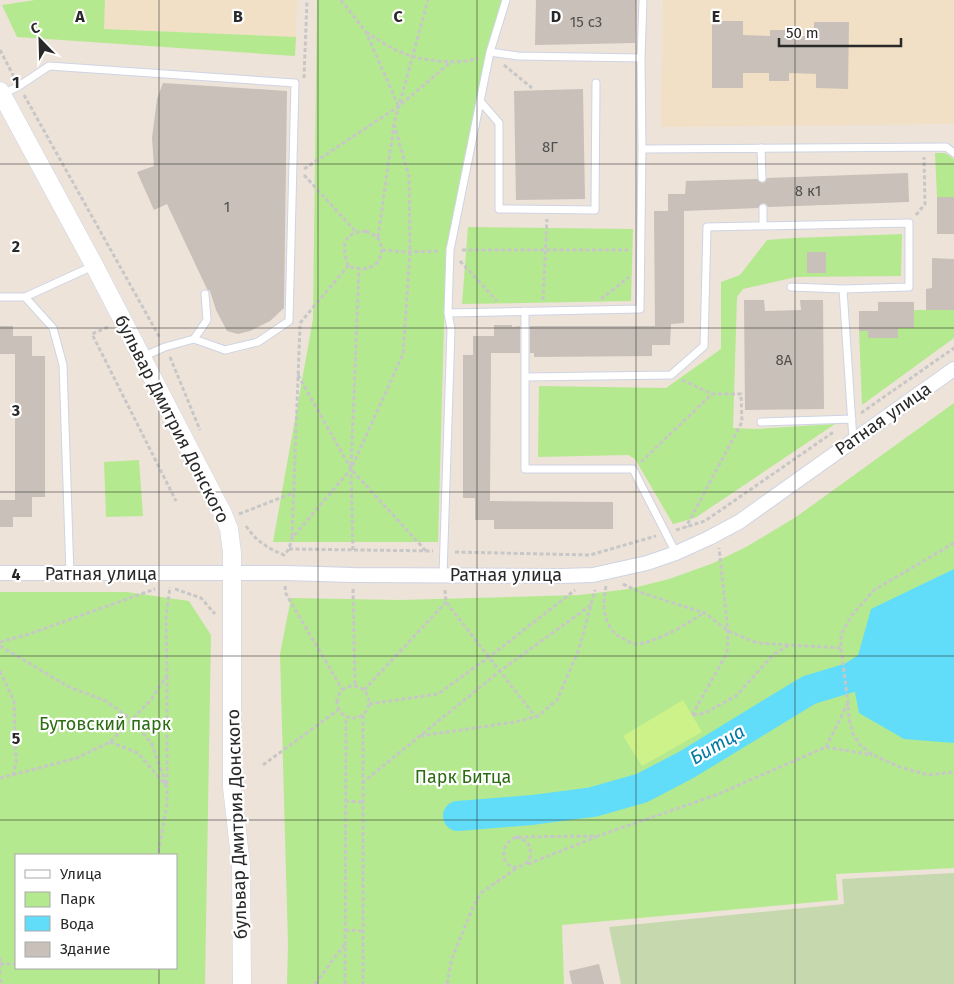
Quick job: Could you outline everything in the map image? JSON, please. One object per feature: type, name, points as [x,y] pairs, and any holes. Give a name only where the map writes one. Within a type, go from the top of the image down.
[{"type":"street","name":"бульвар Дмитрия Донского","points":[[1,93],[94,266],[226,522],[230,538],[232,574],[232,787],[241,866],[242,984]]},
{"type":"street","name":"Ратная улица","points":[[0,573],[70,574],[171,581],[232,574],[444,581],[593,575],[638,566],[676,553],[739,522],[954,370]]},
{"type":"lane","points":[[444,581],[451,329],[448,312],[450,250],[490,52],[506,0]]},
{"type":"lane","points":[[448,312],[640,309],[643,0]]},
{"type":"lane","points":[[490,52],[518,56],[642,58]]},
{"type":"lane","points":[[1,93],[19,86],[50,66],[295,83],[289,321],[258,342],[225,350],[194,339],[141,357]]},
{"type":"lane","points":[[480,101],[499,122],[499,209],[595,210],[596,83]]},
{"type":"lane","points":[[642,149],[946,147],[954,153]]},
{"type":"lane","points":[[761,148],[762,178]]},
{"type":"lane","points":[[763,208],[763,226]]},
{"type":"lane","points":[[525,377],[670,376],[704,346],[707,227],[910,223],[910,287],[843,289],[791,287]]},
{"type":"lane","points":[[0,297],[25,298],[94,266]]},
{"type":"lane","points":[[843,289],[853,440]]},
{"type":"lane","points":[[194,339],[207,320],[205,294]]},
{"type":"lane","points":[[25,298],[53,328],[63,365],[70,574]]},
{"type":"lane","points":[[525,311],[525,469],[633,469],[676,553]]},
{"type":"lane","points":[[761,422],[852,419]]},
{"type":"path","points":[[304,80],[307,0]]},
{"type":"path","points":[[341,0],[366,32],[399,106]]},
{"type":"path","points":[[348,266],[359,269],[372,267],[380,260],[382,250],[378,238],[394,124],[428,0]]},
{"type":"path","points":[[366,32],[386,45],[412,57],[470,62],[490,52],[532,88]]},
{"type":"path","points":[[0,50],[166,347],[203,437]]},
{"type":"path","points":[[356,232],[301,171],[399,106],[452,61]]},
{"type":"path","points":[[234,506],[253,537],[268,548],[284,555],[289,549],[292,538],[351,470],[403,354],[410,252],[409,177],[394,124]]},
{"type":"path","points":[[910,223],[925,204],[924,148]]},
{"type":"path","points":[[542,310],[544,250],[548,210]]},
{"type":"path","points":[[348,266],[343,249],[347,238],[356,232],[366,231],[378,238]]},
{"type":"path","points":[[382,250],[410,252],[450,250],[641,250]]},
{"type":"path","points":[[450,250],[506,311]]},
{"type":"path","points":[[300,323],[348,266]]},
{"type":"path","points":[[586,310],[641,268]]},
{"type":"path","points":[[353,550],[351,470],[359,269]]},
{"type":"path","points":[[144,310],[92,334],[176,501]]},
{"type":"path","points":[[298,375],[351,470],[426,551]]},
{"type":"path","points":[[670,376],[712,394],[741,394],[742,422],[686,527]]},
{"type":"path","points":[[633,469],[712,394]]},
{"type":"path","points":[[239,514],[293,493]]},
{"type":"path","points":[[873,755],[852,734],[848,719],[841,634],[852,614],[874,590],[954,543]]},
{"type":"path","points":[[719,548],[728,631],[727,653],[692,715],[705,714],[736,696],[774,654],[788,646]]},
{"type":"path","points":[[616,580],[639,592],[705,612],[728,631],[757,644],[841,648]]},
{"type":"path","points":[[171,581],[201,598],[215,613],[216,619]]},
{"type":"path","points":[[0,642],[29,634],[171,581]]},
{"type":"path","points":[[158,854],[167,804],[166,618],[171,581]]},
{"type":"path","points":[[444,581],[446,602],[535,716]]},
{"type":"path","points":[[607,582],[604,598],[605,619],[615,636],[636,645],[657,639],[705,612]]},
{"type":"path","points":[[369,704],[438,694],[489,658],[582,584]]},
{"type":"path","points":[[419,736],[515,722],[535,716],[557,700],[579,648],[596,584]]},
{"type":"path","points":[[353,588],[355,686]]},
{"type":"path","points":[[286,594],[342,689]]},
{"type":"path","points":[[364,690],[446,602]]},
{"type":"path","points":[[362,783],[500,671],[591,605]]},
{"type":"path","points":[[0,646],[69,687],[106,701],[132,720],[152,744],[166,787]]},
{"type":"path","points":[[0,671],[14,701],[16,762],[13,776]]},
{"type":"path","points":[[0,778],[77,758],[110,742],[152,700],[167,675]]},
{"type":"path","points":[[363,715],[356,718],[346,717],[338,710],[336,699],[342,689],[348,686],[355,686],[364,690],[369,698],[369,704],[363,715],[363,984]]},
{"type":"path","points":[[826,747],[848,703]]},
{"type":"path","points":[[263,766],[338,710]]},
{"type":"path","points":[[345,984],[346,717]]},
{"type":"path","points":[[110,742],[138,753],[166,787]]},
{"type":"path","points":[[598,836],[516,838],[509,840],[503,855],[507,864],[518,868],[598,836],[716,795],[826,747],[873,755],[900,767],[928,775],[954,772]]},
{"type":"path","points":[[345,800],[362,802]]},
{"type":"path","points":[[447,984],[452,958],[474,905],[482,892],[527,863],[532,854],[529,844],[524,839],[516,838]]},
{"type":"path","points":[[345,930],[363,931]]},
{"type":"path","points":[[315,984],[344,945]]},
{"type":"path","points":[[0,957],[0,975]]},
{"type":"path","points":[[0,964],[15,964]]},
{"type":"path","points":[[0,979],[2,984]]},
{"type":"shaded area","points":[[105,0],[297,0],[296,37],[104,29]]},
{"type":"shaded area","points":[[663,0],[954,0],[954,124],[661,127]]},
{"type":"green space","points":[[35,0],[105,0],[104,29],[296,37],[295,56],[17,37],[2,5]]},
{"type":"green space","points":[[317,0],[506,0],[466,156],[446,253],[438,542],[273,542],[313,319]]},
{"type":"green space","points":[[935,153],[945,153],[954,159],[954,197],[937,197]]},
{"type":"green space","points":[[468,227],[633,229],[631,301],[462,304]]},
{"type":"green space","points":[[902,234],[901,276],[796,277],[743,289],[737,297],[733,428],[754,429],[835,424],[695,518],[673,524],[635,459],[628,455],[538,457],[539,386],[666,388],[721,349],[721,282],[740,275],[767,240]]},
{"type":"green space","points":[[914,310],[954,310],[954,338],[862,405],[859,331],[868,331],[868,338],[898,328],[914,328]]},
{"type":"green space","name":"Парк Битца","points":[[954,403],[954,868],[836,874],[838,900],[562,925],[564,984],[287,984],[288,945],[280,654],[291,598],[400,600],[580,595],[629,589],[669,579],[711,564],[746,547],[796,517]]},
{"type":"green space","points":[[139,460],[143,516],[106,517],[104,462]]},
{"type":"green space","name":"Бутовский парк","points":[[0,592],[127,592],[189,601],[211,635],[205,984],[0,984]]},
{"type":"green space","points":[[683,700],[702,732],[642,766],[623,736]]},
{"type":"green space","points":[[954,873],[954,984],[621,984],[609,927],[844,904],[842,879]]},
{"type":"water","points":[[954,569],[954,743],[904,739],[859,713],[852,677],[871,609]]},
{"type":"building","points":[[536,0],[636,0],[635,43],[535,45]]},
{"type":"building","points":[[712,21],[743,21],[743,35],[770,36],[770,30],[787,30],[787,36],[814,36],[814,22],[849,22],[848,89],[816,88],[816,74],[789,73],[789,81],[769,81],[769,73],[743,73],[743,88],[712,88]]},
{"type":"building","points":[[163,83],[287,91],[284,308],[270,321],[250,331],[238,334],[227,331],[216,310],[210,291],[207,289],[167,204],[154,210],[137,172],[154,166],[152,138],[157,99]]},
{"type":"building","points":[[583,89],[585,199],[516,200],[514,91]]},
{"type":"building","points":[[908,173],[909,202],[768,207],[763,203],[758,208],[684,211],[684,323],[671,324],[670,345],[652,345],[652,356],[534,357],[534,353],[530,353],[530,326],[655,326],[654,211],[668,211],[668,194],[685,194],[686,181],[757,179],[762,183],[767,178]]},
{"type":"building","points":[[937,197],[954,197],[954,234],[937,234]]},
{"type":"building","points":[[807,252],[826,252],[826,273],[807,273]]},
{"type":"building","points":[[932,258],[954,259],[954,310],[926,310],[926,289],[932,288]]},
{"type":"building","points":[[744,300],[764,300],[765,311],[801,310],[800,300],[823,300],[824,409],[745,410]]},
{"type":"building","points":[[878,302],[914,302],[914,328],[898,328],[898,338],[868,338],[868,331],[859,331],[859,311],[878,311]]},
{"type":"building","points":[[494,325],[520,326],[520,353],[491,353],[490,501],[613,502],[613,529],[494,529],[494,520],[475,520],[475,498],[463,498],[463,355],[473,355],[473,336],[494,336]]},
{"type":"building","points":[[0,326],[13,326],[13,336],[32,336],[32,356],[45,356],[45,497],[32,497],[32,517],[13,517],[13,527],[0,527],[0,500],[15,500],[15,354],[0,354]]},
{"type":"building","points":[[599,964],[604,984],[572,984],[569,971]]},
{"type":"waterway","name":"Битца","points":[[458,816],[532,810],[593,802],[642,788],[686,765],[809,690],[852,677],[954,610]]}]
